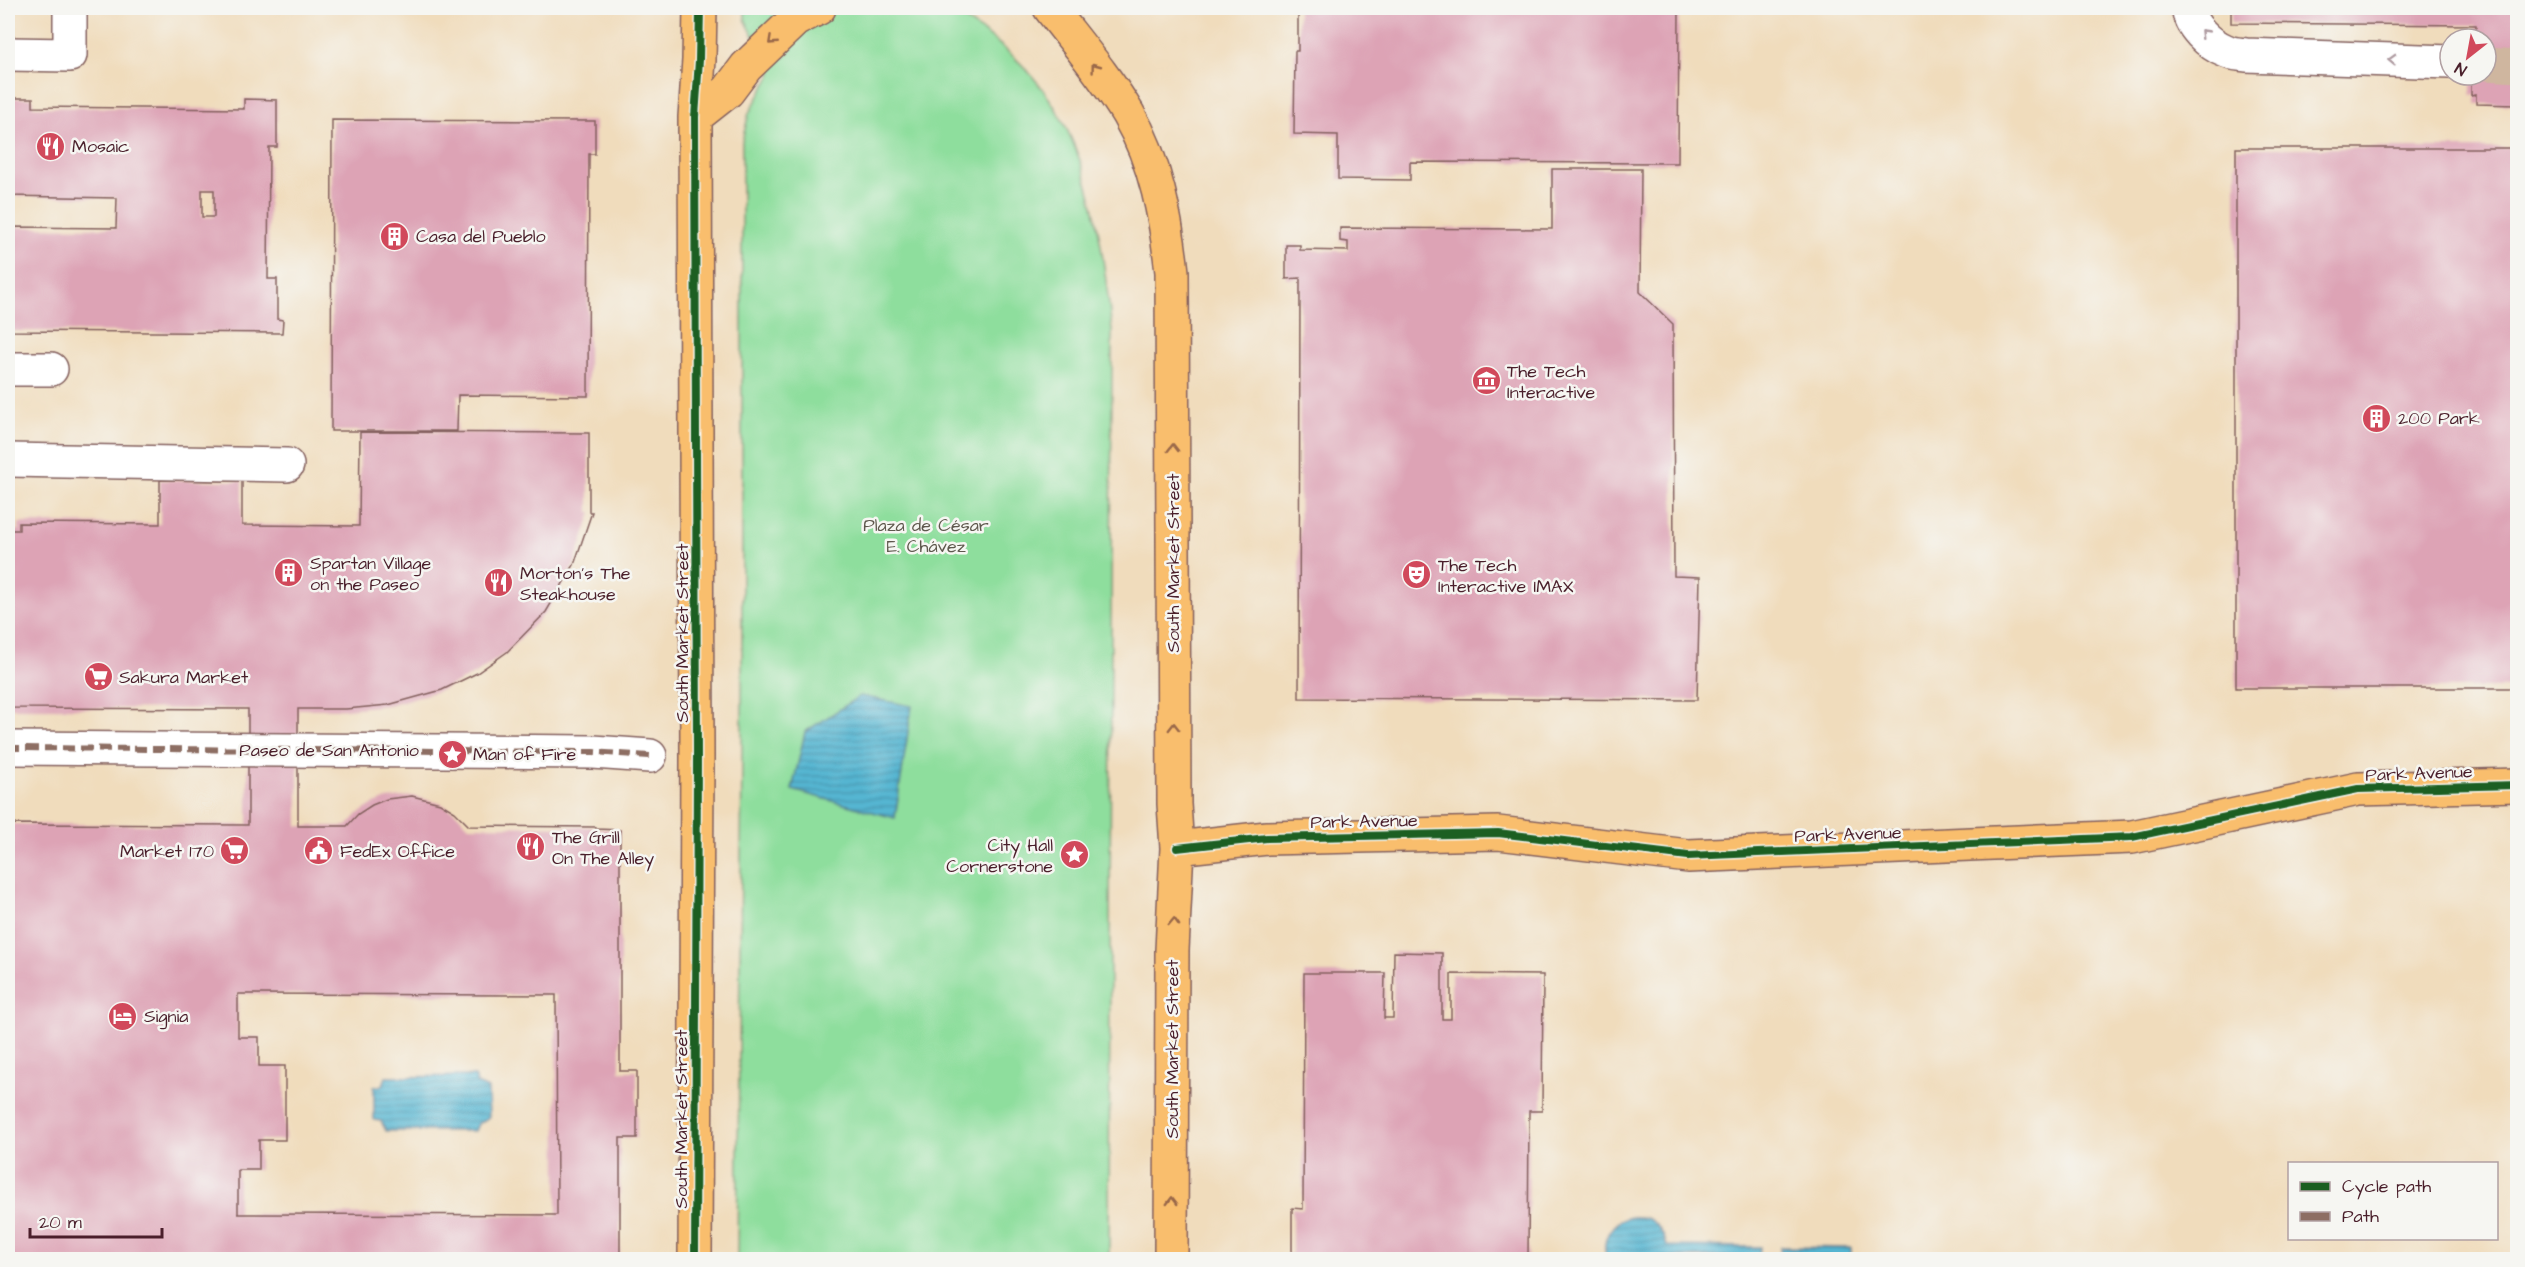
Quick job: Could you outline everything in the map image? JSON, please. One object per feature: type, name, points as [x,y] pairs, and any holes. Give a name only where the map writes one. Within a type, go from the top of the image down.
[{"type":"main road","name":"South Market Street","points":[[695,1260],[697,744],[695,117],[700,8]]},
{"type":"main road","points":[[695,117],[729,91],[746,67],[795,20],[819,8]]},
{"type":"main road","name":"South Market Street","points":[[1050,8],[1129,115],[1154,173],[1167,225],[1172,272],[1174,804],[1177,848],[1172,979],[1171,1260]]},
{"type":"main road","name":"Park Avenue","points":[[1177,848],[1267,838],[1498,833],[1688,856],[2132,837],[2358,789],[2517,785]]},
{"type":"street","points":[[8,54],[70,55],[70,8]]},
{"type":"street","points":[[2188,8],[2188,16],[2206,37],[2226,51],[2246,55],[2438,62]]},
{"type":"street","points":[[8,369],[51,369]]},
{"type":"street","points":[[8,460],[287,465]]},
{"type":"street","name":"Paseo de San Antonio","points":[[8,748],[593,752],[650,756]]},
{"type":"green space","name":"Plaza de César E. Chávez","points":[[745,8],[951,8],[951,12],[995,41],[1029,73],[1056,109],[1075,148],[1089,189],[1099,234],[1112,331],[1109,1259],[737,1260],[742,756],[742,141],[749,113],[772,73],[745,19]]},
{"type":"water","points":[[860,696],[912,706],[895,818],[792,790],[805,732]]},
{"type":"water","points":[[475,1076],[477,1084],[488,1089],[489,1117],[478,1124],[475,1131],[386,1131],[381,1121],[374,1120],[374,1087],[383,1085],[386,1077]]},
{"type":"water","points":[[1631,1217],[1645,1218],[1655,1224],[1667,1246],[1760,1247],[1759,1257],[1607,1259],[1605,1245],[1609,1232],[1618,1223]]},
{"type":"water","points":[[1780,1247],[1851,1248],[1851,1258],[1781,1257]]},
{"type":"building","points":[[1298,8],[1679,8],[1678,163],[1410,162],[1410,180],[1338,179],[1338,135],[1294,134]]},
{"type":"building","points":[[2231,8],[2518,8],[2518,105],[2476,104],[2476,94],[2471,95],[2471,87],[2498,87],[2498,27],[2231,23]]},
{"type":"building","points":[[8,98],[33,98],[33,107],[244,109],[244,99],[277,100],[277,147],[269,147],[268,279],[277,279],[277,319],[283,320],[282,333],[8,331],[8,227],[116,228],[117,198],[8,196]],"holes":[[[202,190],[214,190],[214,217],[202,217]]]},
{"type":"building","points":[[332,120],[595,121],[595,154],[589,154],[588,396],[458,395],[457,431],[331,431]]},
{"type":"building","name":"200 Park","points":[[2236,148],[2518,148],[2518,688],[2236,688]]},
{"type":"building","name":"The Tech Interactive","points":[[1552,169],[1641,169],[1640,292],[1673,324],[1674,576],[1700,577],[1697,700],[1299,698],[1300,278],[1286,279],[1286,245],[1300,245],[1300,250],[1348,251],[1348,242],[1340,241],[1340,228],[1552,229]]},
{"type":"building","name":"Signia","points":[[360,432],[589,433],[589,512],[592,512],[574,565],[546,612],[507,652],[477,673],[442,690],[388,705],[346,709],[298,709],[298,826],[347,826],[358,814],[372,805],[387,799],[412,796],[440,803],[455,812],[469,826],[596,827],[596,829],[620,830],[620,1071],[637,1071],[637,1138],[620,1138],[620,1260],[8,1260],[8,824],[248,825],[248,709],[8,708],[8,530],[19,530],[19,523],[160,524],[160,480],[242,481],[242,525],[359,526]],"holes":[[[238,994],[556,995],[557,1215],[238,1214],[238,1170],[259,1170],[259,1140],[285,1140],[285,1066],[259,1066],[259,1037],[238,1037]]]},
{"type":"building","points":[[1394,952],[1442,953],[1442,1019],[1451,1019],[1451,974],[1543,975],[1542,1111],[1529,1111],[1528,1260],[1286,1260],[1286,1254],[1292,1254],[1292,1208],[1303,1209],[1304,973],[1385,973],[1384,1018],[1393,1018]]},
{"type":"tunnel","points":[[2498,65],[2518,66]]},
{"type":"marked path","points":[[8,748],[593,752],[650,756]]},
{"type":"cycle path","points":[[695,1260],[697,756],[695,117],[700,8]]},
{"type":"cycle path","points":[[1177,848],[1267,838],[1498,833],[1688,856],[2132,837],[2358,789],[2518,785]]},
{"type":"place","name":"Mosaic","points":[[51,146]]},
{"type":"place","name":"Casa del Pueblo","points":[[395,236]]},
{"type":"place","name":"The Tech Interactive","points":[[1486,381]]},
{"type":"place","name":"200 Park","points":[[2377,418]]},
{"type":"place","name":"Spartan Village on the Paseo","points":[[289,573]]},
{"type":"place","name":"The Tech Interactive IMAX","points":[[1417,575]]},
{"type":"place","name":"Morton’s The Steakhouse","points":[[499,583]]},
{"type":"place","name":"Sakura Market","points":[[98,677]]},
{"type":"place","name":"Man of Fire","points":[[452,754]]},
{"type":"place","name":"The Grill On The Alley","points":[[531,847]]},
{"type":"place","name":"Market 170","points":[[235,851]]},
{"type":"place","name":"FedEx Office","points":[[319,851]]},
{"type":"place","name":"City Hall Cornerstone","points":[[1074,855]]},
{"type":"place","name":"Signia","points":[[123,1016]]}]
